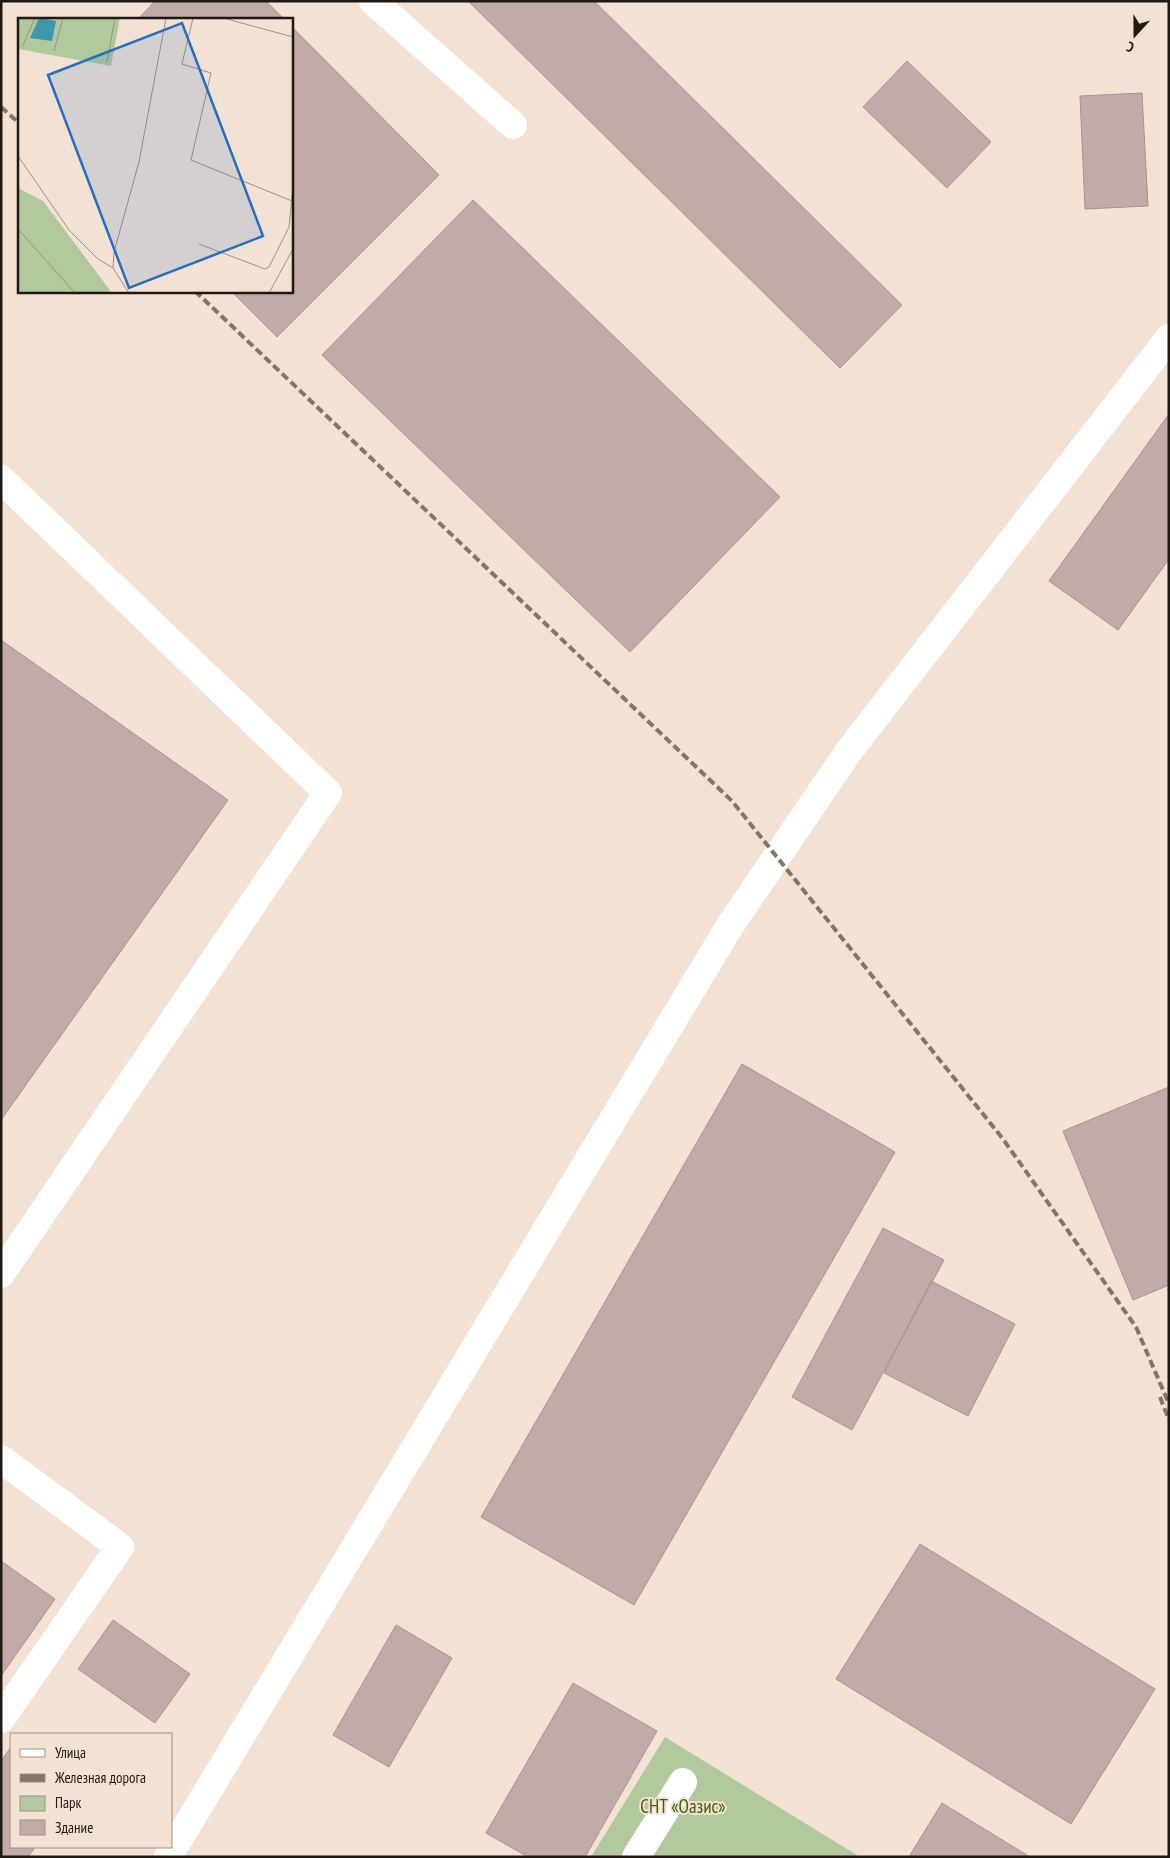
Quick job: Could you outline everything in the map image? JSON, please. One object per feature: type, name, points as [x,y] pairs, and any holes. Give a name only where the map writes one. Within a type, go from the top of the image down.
[{"type":"street","points":[[373,1],[512,125]]},
{"type":"street","points":[[168,1857],[731,924],[849,751],[1169,338]]},
{"type":"street","points":[[1,478],[328,793],[1,1274]]},
{"type":"street","points":[[1,1459],[120,1547],[1,1719]]},
{"type":"street","points":[[636,1857],[683,1782]]},
{"type":"green space","name":"СНТ «Оазис»","points":[[665,1737],[860,1857],[591,1857]]},
{"type":"building","points":[[155,1],[266,1],[283,18],[139,18]]},
{"type":"building","points":[[468,1],[594,1],[902,305],[840,368]]},
{"type":"building","points":[[292,27],[439,175],[277,337],[232,292],[292,292]]},
{"type":"building","points":[[907,61],[991,142],[947,188],[863,107]]},
{"type":"building","points":[[1142,93],[1148,206],[1085,209],[1080,96]]},
{"type":"building","points":[[473,200],[780,497],[630,652],[322,355]]},
{"type":"building","points":[[1169,414],[1169,559],[1118,630],[1049,581]]},
{"type":"building","points":[[1,640],[228,800],[1,1120]]},
{"type":"building","points":[[742,1064],[895,1152],[634,1605],[481,1517]]},
{"type":"building","points":[[1169,1087],[1169,1285],[1133,1300],[1063,1131]]},
{"type":"building","points":[[883,1228],[944,1260],[852,1430],[792,1397]]},
{"type":"building","points":[[931,1281],[1015,1324],[968,1416],[884,1373]]},
{"type":"building","points":[[920,1544],[1155,1689],[1071,1824],[836,1679]]},
{"type":"building","points":[[1,1561],[55,1599],[1,1676]]},
{"type":"building","points":[[113,1620],[190,1674],[155,1723],[78,1669]]},
{"type":"building","points":[[396,1625],[452,1658],[389,1767],[333,1735]]},
{"type":"building","points":[[573,1683],[657,1731],[585,1857],[528,1857],[486,1833]]},
{"type":"building","points":[[10,1748],[10,1848],[34,1848],[28,1857],[1,1857],[1,1761]]},
{"type":"building","points":[[942,1803],[1030,1857],[912,1857],[910,1855]]},
{"type":"railway","points":[[1,107],[18,122]]},
{"type":"railway","points":[[196,292],[732,801],[1003,1139],[1136,1327],[1169,1404]]},
{"type":"railway","points":[[1160,1397],[1169,1420]]}]
